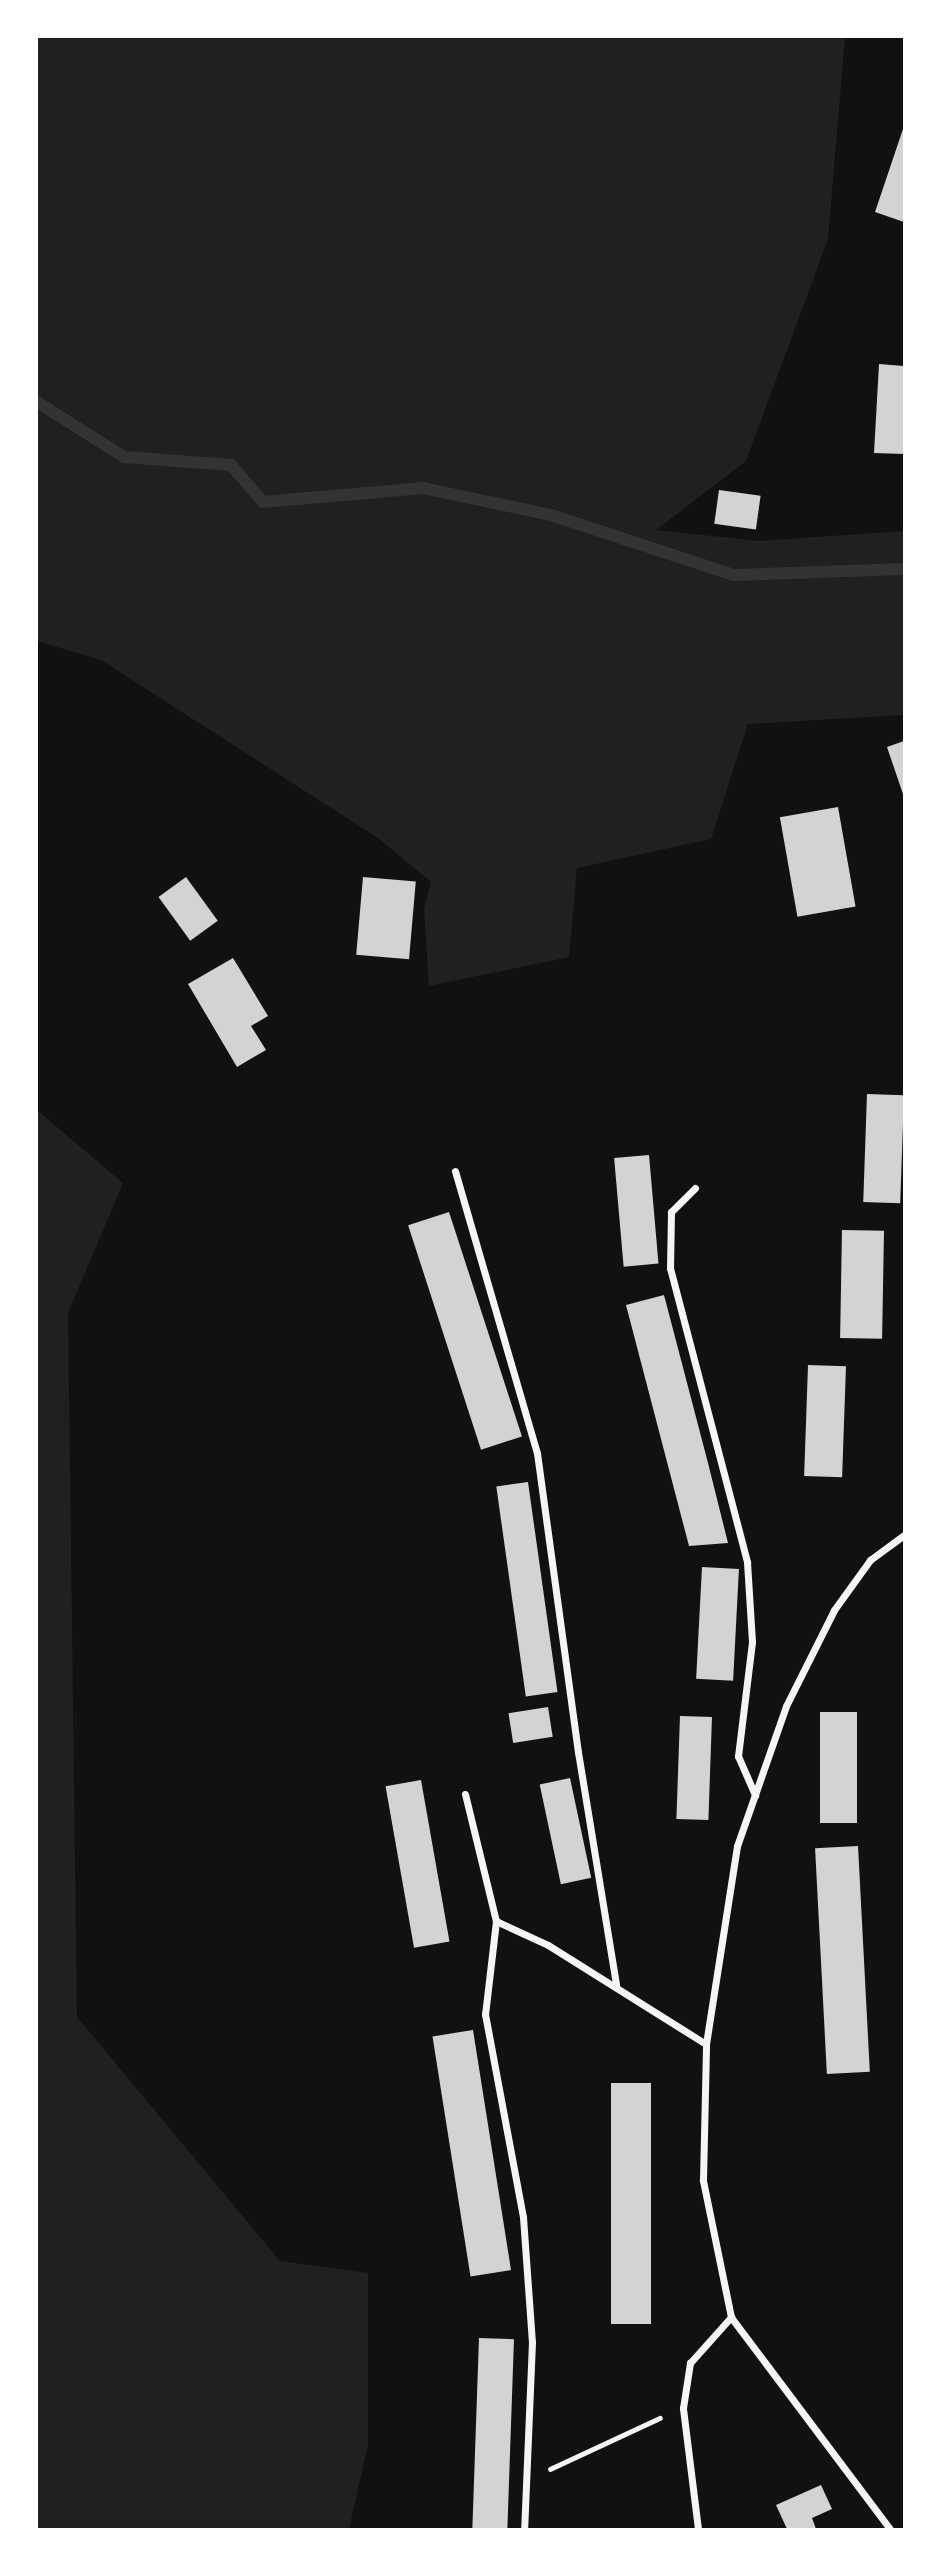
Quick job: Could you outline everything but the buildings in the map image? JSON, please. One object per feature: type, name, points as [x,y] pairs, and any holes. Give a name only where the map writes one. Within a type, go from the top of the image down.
[{"type":"street","points":[[455,1171],[537,1453],[578,1752],[616,1985]]},
{"type":"street","points":[[695,1188],[671,1212],[670,1268],[747,1562],[752,1643],[738,1756],[755,1795]]},
{"type":"street","points":[[890,2529],[731,2317],[704,2180],[706,2044],[737,1846],[786,1706],[834,1609],[870,1560],[904,1535]]},
{"type":"street","points":[[465,1794],[496,1921],[485,2014],[523,2217],[532,2342],[524,2529]]},
{"type":"street","points":[[496,1921],[548,1945],[616,1985],[706,2044]]},
{"type":"street","points":[[698,2529],[683,2407],[690,2363],[731,2317]]},
{"type":"path","points":[[527,2480],[683,2407]]},
{"type":"shaded area","points":[[37,37],[845,37],[828,239],[746,461],[656,530],[759,541],[904,531],[904,715],[748,724],[711,839],[577,868],[569,957],[429,986],[424,909],[431,882],[378,838],[101,660],[37,641]]},
{"type":"shaded area","points":[[37,1110],[123,1183],[68,1313],[77,2017],[280,2261],[368,2273],[368,2445],[349,2529],[37,2529]]},
{"type":"waterway","points":[[37,402],[124,457],[231,465],[263,502],[423,488],[551,515],[734,575],[904,569]]}]
